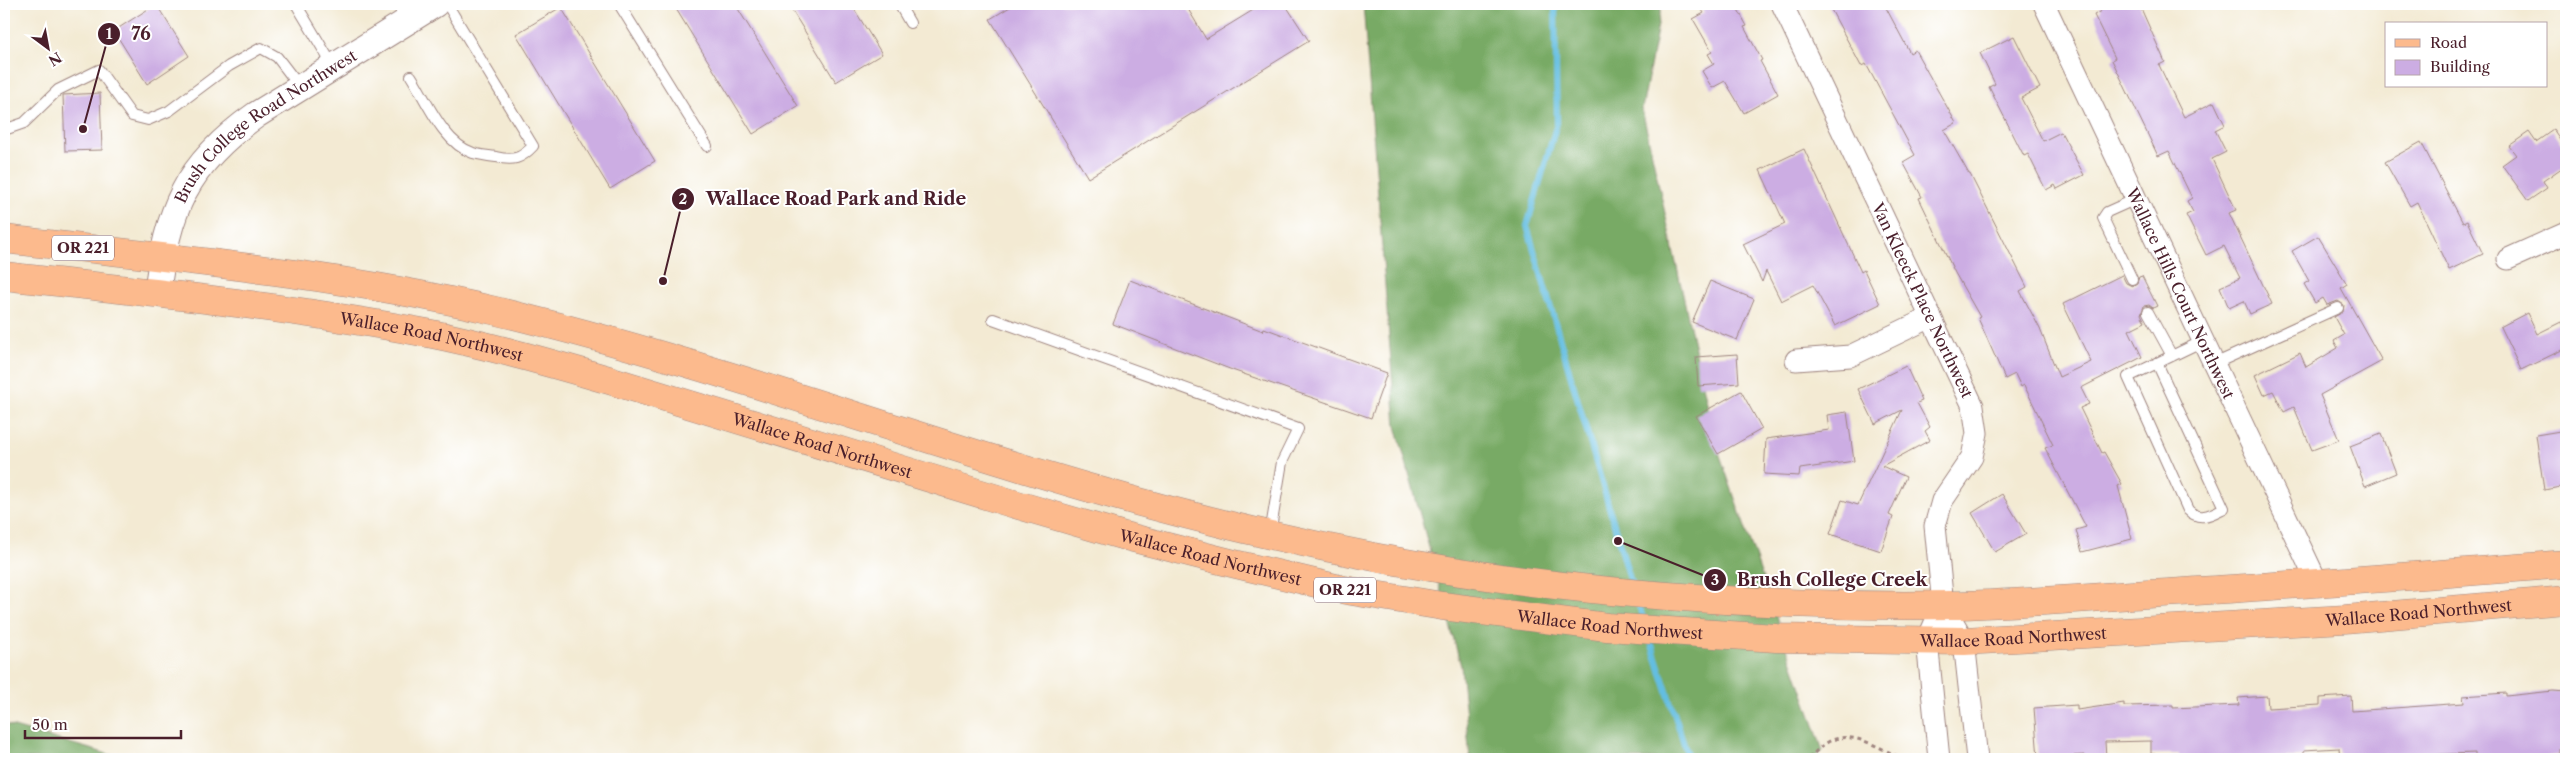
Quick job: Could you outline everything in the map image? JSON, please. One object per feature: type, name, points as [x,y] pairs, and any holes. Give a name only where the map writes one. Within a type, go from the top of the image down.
[{"type":"main road","name":"Wallace Road Northwest","points":[[4,240],[162,257],[387,288],[496,311],[646,351],[1087,488],[1270,535],[1383,559],[1536,582],[1693,598],[1943,605],[2317,582],[2566,564]]},
{"type":"main road","name":"Wallace Road Northwest","points":[[4,276],[157,293],[337,317],[428,333],[610,380],[1121,535],[1345,590],[1461,609],[1617,628],[1776,638],[1964,641],[2156,632],[2566,600]]},
{"type":"street","name":"Brush College Road Northwest","points":[[157,293],[168,227],[181,195],[212,151],[232,132],[333,66],[402,12],[435,4]]},
{"type":"street","name":"Van Kleeck Place Northwest","points":[[1782,4],[1973,406],[1977,433],[1972,457],[1942,501],[1935,526],[1943,605]]},
{"type":"street","name":"Wallace Hills Court Northwest","points":[[2044,4],[2317,582]]},
{"type":"street","points":[[2508,259],[2566,233]]},
{"type":"street","points":[[1796,360],[1850,356],[1931,317]]},
{"type":"street","points":[[1939,759],[1927,641],[1943,605]]},
{"type":"street","points":[[1943,605],[1964,641],[1977,759]]},
{"type":"lane","points":[[296,4],[333,66]]},
{"type":"lane","points":[[411,76],[444,130],[456,143],[472,153],[510,160],[524,156],[532,146],[447,4]]},
{"type":"lane","points":[[619,4],[707,146]]},
{"type":"lane","points":[[899,4],[910,22]]},
{"type":"lane","points":[[4,130],[24,123],[58,90],[99,70],[132,116],[148,120],[170,111],[229,66],[262,48],[277,57],[300,87]]},
{"type":"lane","points":[[2132,279],[2103,218],[2107,212],[2136,199]]},
{"type":"lane","points":[[2214,364],[2338,308]]},
{"type":"lane","points":[[2148,312],[2172,356]]},
{"type":"lane","points":[[993,319],[1298,429],[1282,462],[1270,535]]},
{"type":"lane","points":[[2157,363],[2224,508],[2207,517],[2193,515],[2188,510],[2128,377],[2157,363],[2172,356],[2203,341]]},
{"type":"path","points":[[1809,759],[1827,741],[1842,736],[1860,740],[1904,759]]},
{"type":"green space","points":[[1363,4],[1662,4],[1642,109],[1716,444],[1823,751],[1812,759],[1470,759],[1461,666],[1396,426]]},
{"type":"green space","points":[[4,724],[125,759],[4,759]]},
{"type":"building","points":[[156,4],[189,56],[147,84],[114,31]]},
{"type":"building","points":[[673,4],[735,4],[798,106],[753,134]]},
{"type":"building","points":[[788,4],[851,4],[882,54],[836,82]]},
{"type":"building","points":[[1015,4],[1185,4],[1206,39],[1263,4],[1285,4],[1309,41],[1088,178],[990,19]]},
{"type":"building","points":[[1698,4],[1735,4],[1747,26],[1744,27],[1762,60],[1760,61],[1778,94],[1744,113],[1725,81],[1712,88],[1702,71],[1714,64],[1708,54],[1712,52],[1693,19],[1704,13]]},
{"type":"building","points":[[1828,4],[1884,4],[1910,53],[1915,50],[1956,123],[1944,130],[1970,174],[2027,287],[2020,291],[2040,329],[2059,377],[2091,362],[2063,304],[2122,275],[2126,283],[2132,286],[2142,276],[2157,306],[2153,308],[2149,305],[2144,306],[2141,314],[2145,322],[2129,330],[2142,357],[2081,388],[2089,404],[2080,408],[2102,453],[2104,452],[2122,484],[2118,486],[2132,539],[2082,552],[2076,530],[2086,527],[2045,448],[2053,445],[2024,385],[2021,387],[2015,374],[2005,379],[1978,318],[1980,317],[1955,273],[1919,198],[1922,197],[1903,162],[1915,155],[1866,64],[1861,66]]},
{"type":"building","points":[[2098,4],[2139,4],[2165,62],[2159,65],[2184,117],[2214,102],[2225,125],[2215,130],[2226,152],[2212,159],[2236,210],[2229,213],[2272,304],[2250,314],[2244,301],[2229,308],[2220,287],[2240,278],[2224,246],[2206,255],[2186,215],[2193,212],[2187,201],[2192,198],[2169,151],[2158,156],[2112,60],[2115,58],[2094,15],[2101,11]]},
{"type":"building","points":[[561,7],[655,161],[610,189],[516,34]]},
{"type":"building","points":[[2014,36],[2040,88],[2021,98],[2043,141],[2061,132],[2084,175],[2057,189],[2055,185],[2046,190],[2028,154],[2024,156],[1989,87],[1995,84],[1980,53]]},
{"type":"building","points":[[100,93],[102,150],[65,151],[63,95]]},
{"type":"building","points":[[2553,130],[2566,149],[2566,165],[2543,181],[2547,188],[2528,201],[2502,165],[2516,155],[2509,146],[2529,132],[2536,142]]},
{"type":"building","points":[[2421,142],[2463,223],[2467,221],[2483,254],[2449,270],[2417,202],[2410,206],[2385,162]]},
{"type":"building","points":[[1804,149],[1861,272],[1864,270],[1880,304],[1835,326],[1813,285],[1781,301],[1766,271],[1762,282],[1743,244],[1785,224],[1760,170]]},
{"type":"building","points":[[2318,236],[2347,284],[2341,288],[2382,361],[2320,395],[2339,440],[2312,450],[2294,407],[2284,412],[2273,391],[2264,395],[2255,375],[2300,353],[2306,367],[2338,348],[2334,341],[2344,335],[2334,317],[2343,312],[2344,305],[2338,301],[2327,305],[2323,298],[2315,303],[2304,284],[2309,281],[2292,251]]},
{"type":"building","points":[[1130,280],[1263,331],[1264,328],[1387,373],[1371,418],[1235,371],[1113,324]]},
{"type":"building","points":[[1710,281],[1754,299],[1737,340],[1692,322]]},
{"type":"building","points":[[2527,313],[2537,334],[2561,322],[2566,332],[2566,348],[2521,370],[2500,327]]},
{"type":"building","points":[[1737,354],[1739,383],[1698,386],[1696,357]]},
{"type":"building","points":[[1906,366],[1922,401],[1917,403],[1930,427],[1925,431],[1930,440],[1882,466],[1906,477],[1889,515],[1893,517],[1881,551],[1830,534],[1842,500],[1858,505],[1902,410],[1875,424],[1858,389]]},
{"type":"building","points":[[1741,391],[1762,429],[1718,454],[1696,416]]},
{"type":"building","points":[[1847,412],[1854,461],[1800,469],[1799,476],[1764,474],[1766,439],[1829,430],[1827,415]]},
{"type":"building","points":[[2566,430],[2566,486],[2544,490],[2536,435]]},
{"type":"building","points":[[2381,434],[2396,473],[2365,486],[2350,446]]},
{"type":"building","points":[[2002,494],[2026,534],[1995,552],[1972,513]]},
{"type":"building","points":[[2553,691],[2566,692],[2566,749],[2559,749],[2559,755],[2524,759],[2524,757],[2475,759],[2475,753],[2340,758],[2339,748],[2304,750],[2304,757],[2179,759],[2179,754],[2151,754],[2151,741],[2105,742],[2106,757],[2085,759],[2085,755],[2038,758],[2034,708],[2077,705],[2077,710],[2124,703],[2124,706],[2173,705],[2173,708],[2239,705],[2238,698],[2267,696],[2268,708],[2320,705],[2320,698],[2351,696],[2352,711],[2464,703],[2463,696],[2506,693],[2506,696]]},
{"type":"waterway","points":[[1555,4],[1557,123],[1527,226],[1632,586]]},
{"type":"waterway","points":[[1637,600],[1645,624]]},
{"type":"waterway","points":[[1649,636],[1687,753],[1683,759]]},
{"type":"place","name":"76","points":[[83,129]]},
{"type":"place","name":"Wallace Road Park and Ride","points":[[663,281]]},
{"type":"place","name":"Brush College Creek","points":[[1618,541]]}]
